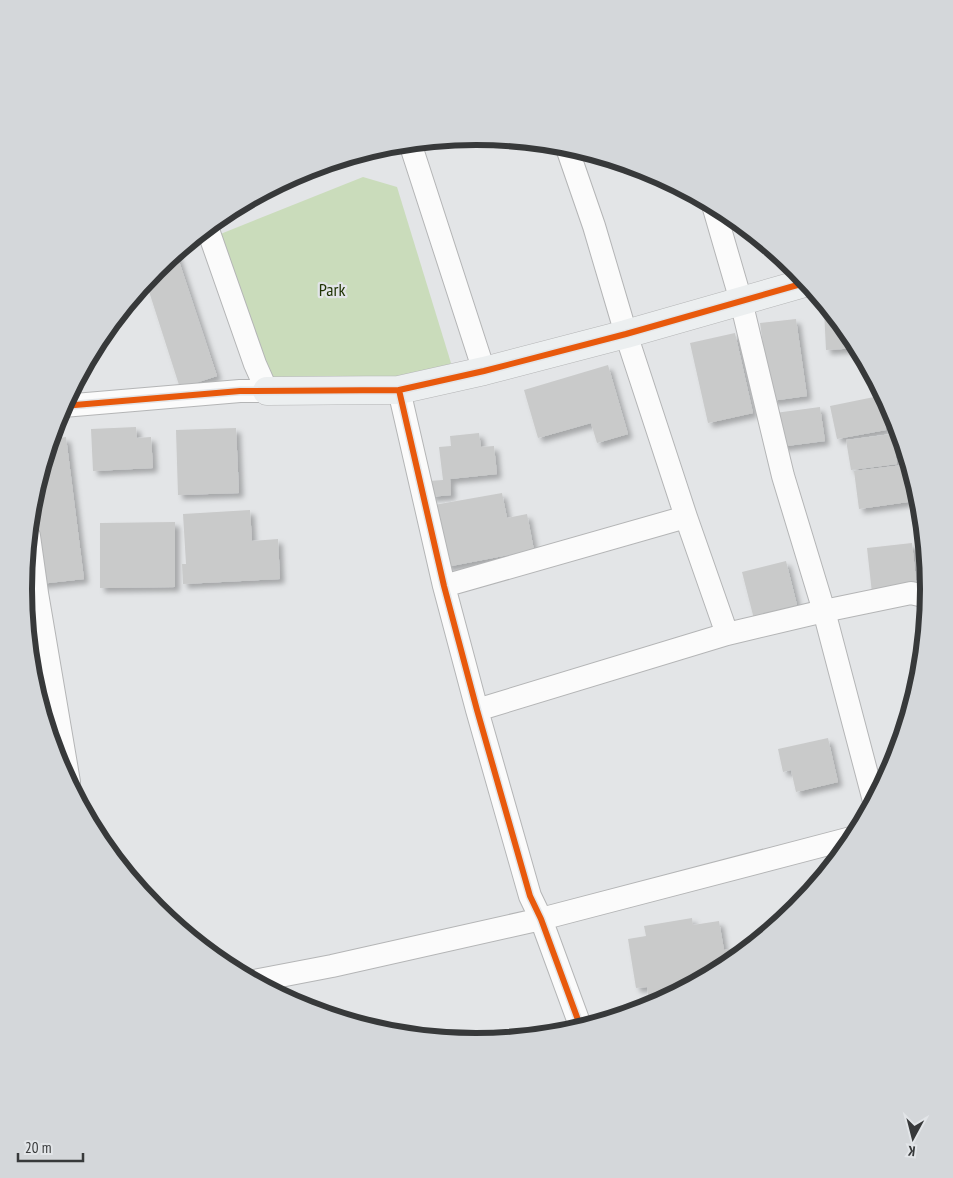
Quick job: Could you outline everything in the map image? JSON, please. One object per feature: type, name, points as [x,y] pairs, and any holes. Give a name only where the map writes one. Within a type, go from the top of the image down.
[{"type":"street","points":[[412,150],[484,371]]},
{"type":"street","points":[[570,155],[594,226],[626,334],[686,517],[727,634]]},
{"type":"street","points":[[716,216],[741,301],[783,476],[824,611],[872,792]]},
{"type":"street","points":[[210,234],[255,364],[267,391]]},
{"type":"street","points":[[72,405],[240,391],[399,390],[484,371],[626,334],[799,285]]},
{"type":"street","points":[[399,390],[444,586],[477,710],[530,896],[541,919],[578,1021]]},
{"type":"street","points":[[444,586],[686,517]]},
{"type":"street","points":[[477,710],[727,634],[911,593],[920,595]]},
{"type":"street","points":[[32,602],[62,749]]},
{"type":"street","points":[[264,979],[332,966],[541,919],[844,839]]},
{"type":"green space","name":"Park","points":[[363,177],[397,187],[451,363],[435,376],[271,387],[213,237]]},
{"type":"building","points":[[179,260],[217,376],[180,388],[149,290]]},
{"type":"building","points":[[824,313],[850,349],[826,350]]},
{"type":"building","points":[[796,319],[807,396],[771,401],[760,323]]},
{"type":"building","points":[[735,333],[753,413],[708,423],[690,343]]},
{"type":"building","points":[[608,365],[628,434],[597,443],[591,423],[538,438],[524,390]]},
{"type":"building","points":[[877,396],[881,406],[886,430],[837,439],[830,406]]},
{"type":"building","points":[[820,407],[825,441],[779,447],[775,413]]},
{"type":"building","points":[[136,427],[137,438],[151,437],[153,468],[93,471],[91,429]]},
{"type":"building","points":[[236,428],[239,493],[178,495],[176,430]]},
{"type":"building","points":[[479,433],[481,447],[494,446],[497,474],[450,479],[451,495],[430,497],[429,481],[443,480],[439,447],[451,446],[450,436]]},
{"type":"building","points":[[892,434],[897,464],[851,470],[846,440]]},
{"type":"building","points":[[66,437],[84,579],[40,584],[35,543],[36,531],[41,502],[59,438]]},
{"type":"building","points":[[902,465],[908,502],[859,509],[854,471]]},
{"type":"building","points":[[502,493],[507,518],[527,514],[534,550],[446,567],[434,505]]},
{"type":"building","points":[[250,510],[252,541],[278,539],[280,579],[183,584],[182,564],[186,564],[183,514]]},
{"type":"building","points":[[175,522],[175,587],[100,588],[100,523]]},
{"type":"building","points":[[912,543],[917,589],[872,593],[867,548]]},
{"type":"building","points":[[786,561],[798,609],[754,619],[742,572]]},
{"type":"building","points":[[828,738],[838,782],[796,792],[791,770],[783,772],[778,749]]},
{"type":"building","points":[[692,918],[693,925],[719,921],[724,950],[738,948],[698,974],[648,998],[647,987],[636,988],[628,939],[646,936],[644,926]]},
{"type":"cycle path","points":[[72,405],[240,391],[399,390],[484,371],[626,334],[799,285]]},
{"type":"cycle path","points":[[399,390],[444,586],[477,710],[530,896],[541,919],[578,1021]]}]
